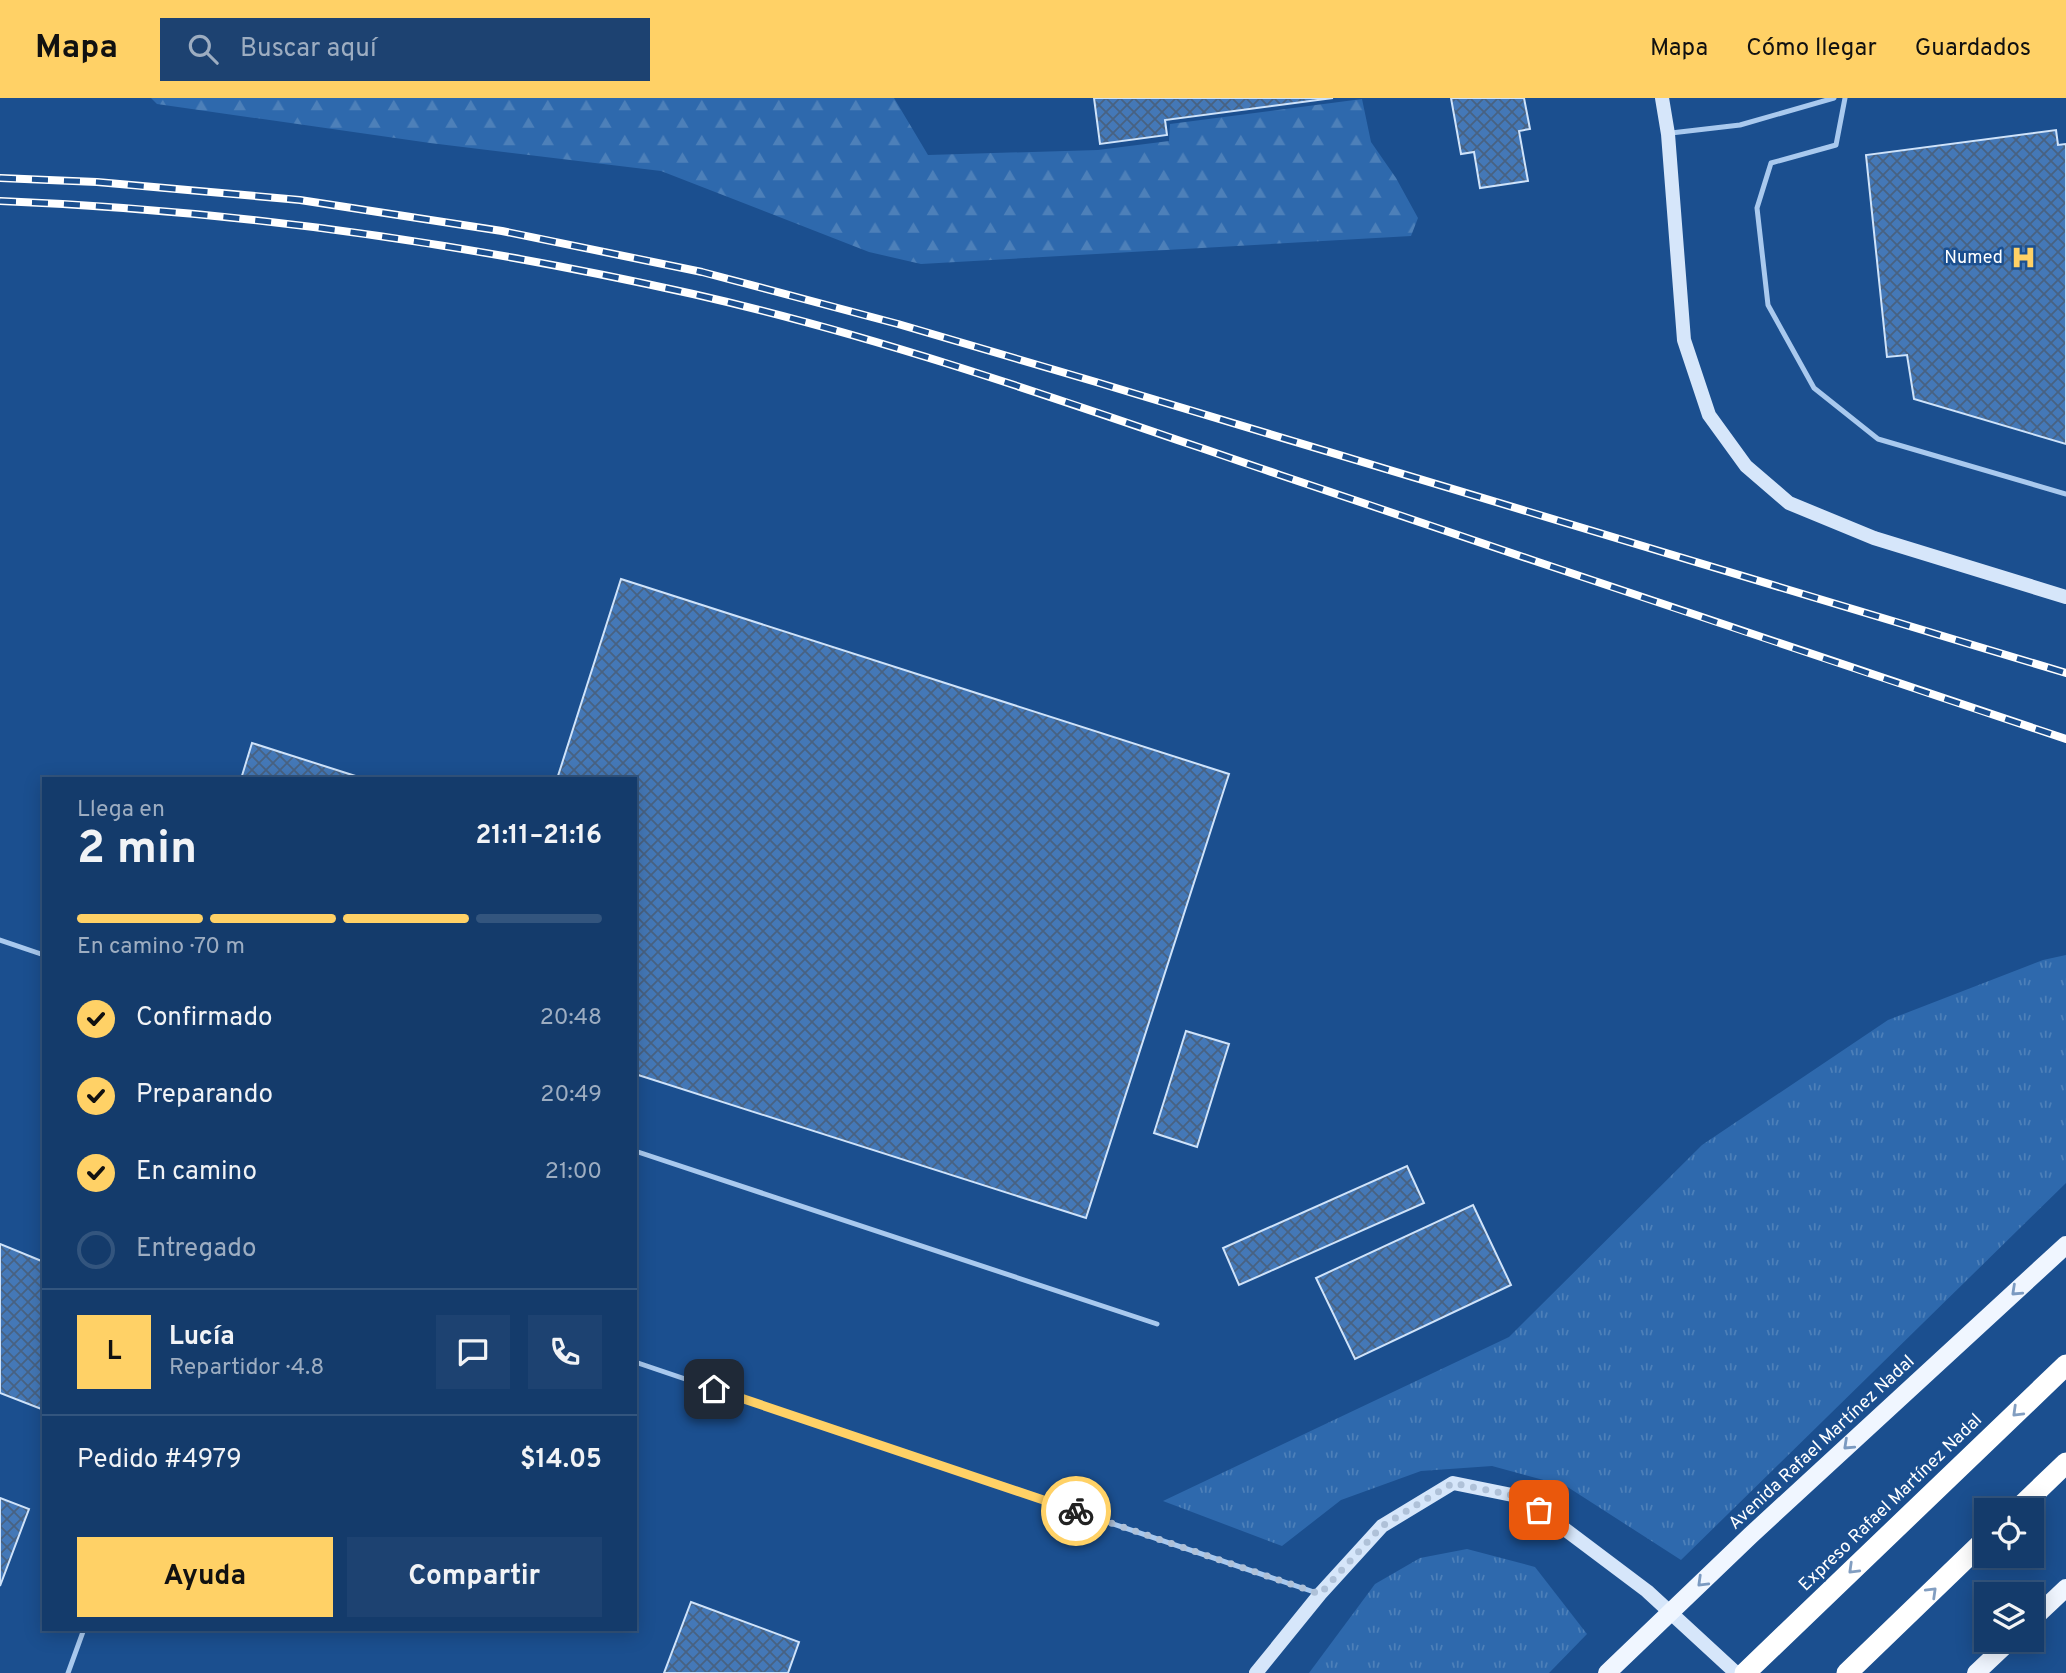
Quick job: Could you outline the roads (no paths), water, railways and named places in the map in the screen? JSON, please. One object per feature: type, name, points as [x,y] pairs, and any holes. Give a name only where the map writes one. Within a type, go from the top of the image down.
[{"type":"highway","name":"Expreso Rafael Martínez Nadal","points":[[1745,1673],[2066,1364]]},
{"type":"highway","points":[[2030,1498],[2066,1463]]},
{"type":"highway","points":[[1847,1673],[1974,1551]]},
{"type":"main road","points":[[1662,98],[1668,134],[1684,340],[1709,415],[1746,466],[1789,503],[1874,538],[2066,597]]},
{"type":"main road","name":"Avenida Rafael Martínez Nadal","points":[[1607,1673],[1751,1535],[2066,1245]]},
{"type":"main road","points":[[1256,1673],[1320,1594],[1382,1526],[1453,1483],[1522,1497],[1647,1591],[1736,1673]]},
{"type":"main road","points":[[2044,1609],[2066,1588]]},
{"type":"main road","points":[[1976,1673],[1998,1652]]},
{"type":"lane","points":[[1668,134],[1740,125],[1834,98]]},
{"type":"lane","points":[[1845,98],[1836,145],[1771,163],[1757,208],[1768,305],[1814,388],[1878,439],[2066,494]]},
{"type":"lane","points":[[0,940],[42,954]]},
{"type":"lane","points":[[637,1153],[1157,1324]]},
{"type":"lane","points":[[637,1363],[1320,1594]]},
{"type":"lane","points":[[68,1673],[83,1631]]},
{"type":"railway","points":[[0,178],[97,182],[300,200],[502,231],[702,272],[898,324],[1096,382],[2066,673]]},
{"type":"railway","points":[[0,201],[175,212],[348,232],[521,259],[767,312],[915,354],[1061,401],[2066,739]]},
{"type":"place","name":"Numed","points":[[2023,257]]}]
